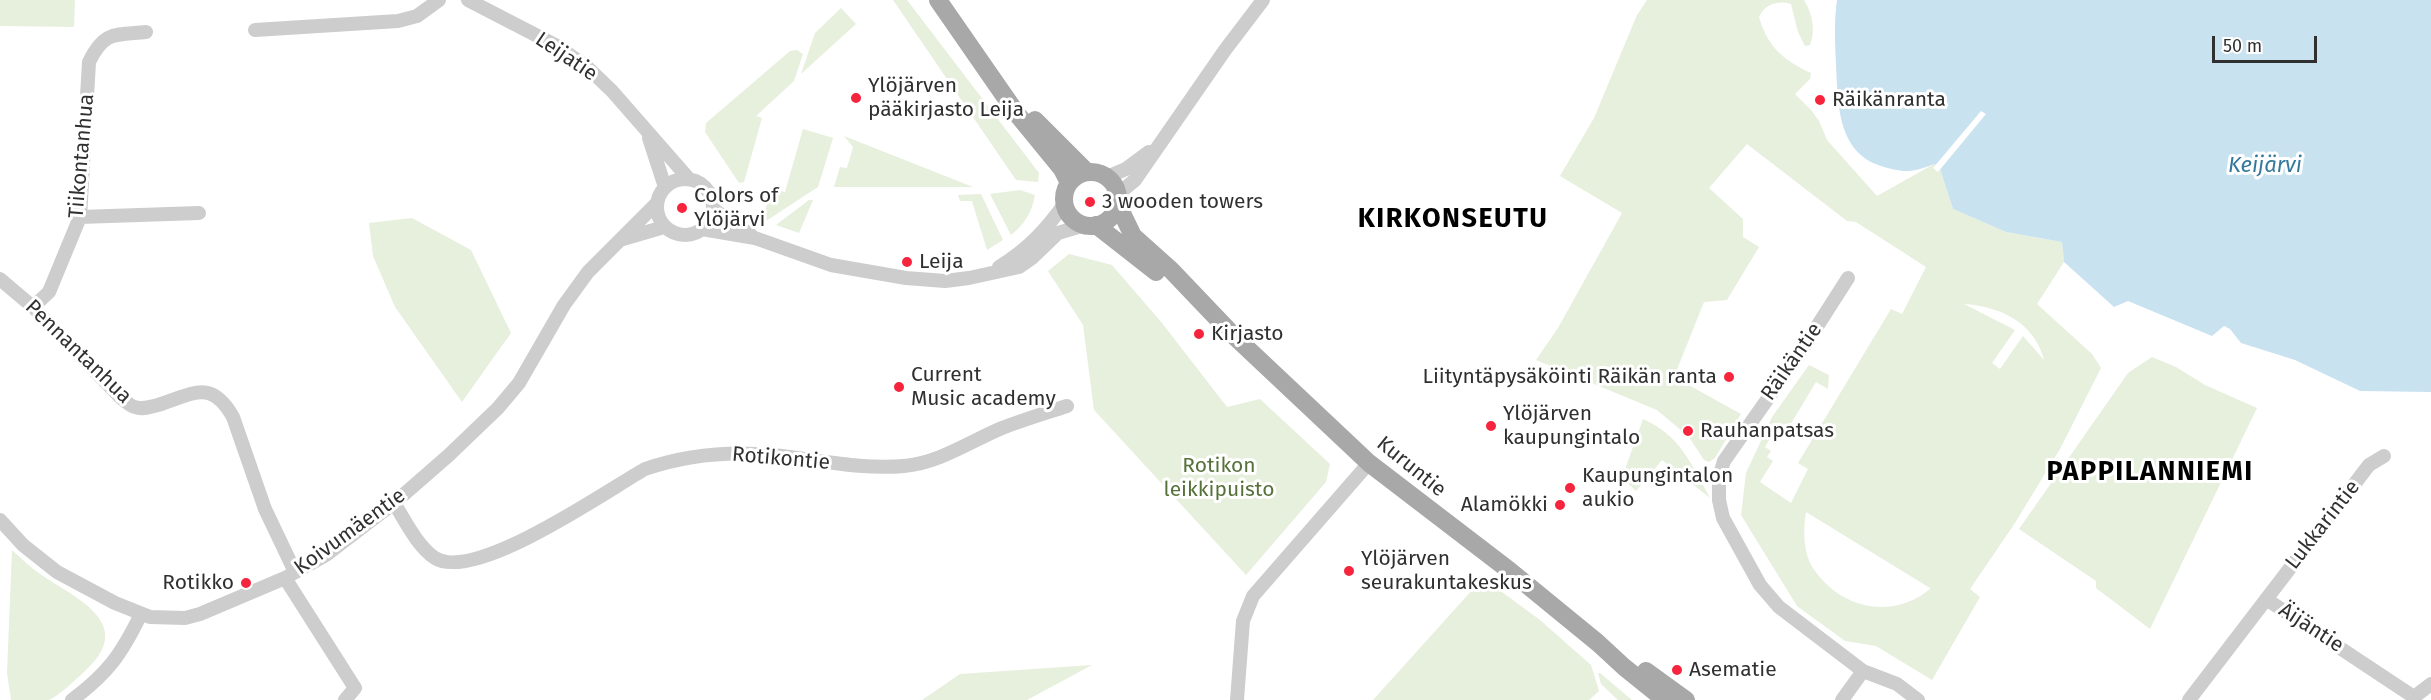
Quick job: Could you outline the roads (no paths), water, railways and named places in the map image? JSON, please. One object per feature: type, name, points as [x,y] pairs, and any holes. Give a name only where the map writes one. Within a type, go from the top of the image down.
[{"type":"main road","points":[[938,0],[1017,114],[1062,169],[1070,183]]},
{"type":"main road","points":[[952,0],[1025,107],[1087,172]]},
{"type":"main road","points":[[1087,172],[1101,173],[1107,177],[1112,182],[1118,200],[1110,218],[1090,225],[1072,217],[1064,196],[1074,178],[1087,172]]},
{"type":"main road","name":"Kuruntie","points":[[1118,200],[1133,236],[1172,270],[1208,311],[1369,463],[1598,643],[1665,700]]},
{"type":"main road","name":"Kuruntie","points":[[1090,225],[1208,311]]},
{"type":"main road","name":"Kuruntie","points":[[1598,643],[1665,684],[1686,700]]},
{"type":"street","points":[[255,30],[398,21],[417,16],[439,0]]},
{"type":"street","name":"Leijatie","points":[[468,0],[557,46],[587,67],[612,91],[689,179]]},
{"type":"street","points":[[1118,200],[1135,180],[1225,50],[1263,0]]},
{"type":"street","name":"Tiikontanhua","points":[[33,308],[49,292],[80,217],[89,62],[96,48],[109,35],[146,32]]},
{"type":"street","name":"Leijatie","points":[[648,133],[664,187]]},
{"type":"street","points":[[1107,177],[1126,169],[1158,146]]},
{"type":"street","points":[[702,229],[713,209],[709,193],[697,181],[689,179],[672,182],[664,187],[657,203],[660,220],[664,226],[679,234],[687,235],[702,229],[755,238],[831,265],[874,273],[945,281],[987,275],[1019,267],[1058,233],[1090,225]]},
{"type":"street","name":"Koivumäentie","points":[[0,520],[24,545],[57,572],[150,617],[184,618],[211,610],[290,575],[326,555],[394,503],[449,455],[519,383],[564,305],[588,272],[657,203]]},
{"type":"street","points":[[987,275],[1018,255],[1035,240],[1065,203]]},
{"type":"street","points":[[713,209],[755,238]]},
{"type":"street","points":[[80,217],[199,213]]},
{"type":"street","name":"Koivumäentie","points":[[621,240],[664,226]]},
{"type":"street","name":"Räikäntie","points":[[1848,278],[1802,350],[1724,461],[1719,477],[1719,500],[1724,518],[1760,585],[1779,607],[1863,671],[1897,684],[1918,700]]},
{"type":"street","name":"Pennantanhua","points":[[0,279],[33,308],[120,397],[134,407],[145,409],[200,392],[214,393],[225,403],[233,417],[290,575]]},
{"type":"street","name":"Rotikontie","points":[[394,503],[423,546],[436,558],[449,563],[463,563],[487,557],[511,547],[645,469],[666,462],[719,454],[745,453],[862,466],[907,466],[961,448],[1002,428],[1068,406]]},
{"type":"street","name":"Lukkarintie","points":[[2266,599],[2369,465],[2384,456]]},
{"type":"street","points":[[1237,700],[1243,621],[1253,596],[1369,463]]},
{"type":"street","points":[[290,575],[355,688],[345,700]]},
{"type":"street","name":"Äijäntie","points":[[2189,700],[2266,599],[2414,697],[2431,684]]},
{"type":"street","points":[[72,700],[100,678],[117,659],[141,614]]},
{"type":"street","points":[[1842,700],[1863,671]]},
{"type":"water","name":"Keijärvi","points":[[1837,0],[2431,0],[2431,392],[2360,391],[2295,360],[2241,343],[2230,329],[2224,326],[2212,336],[2128,301],[2114,307],[2064,262],[2062,242],[2006,232],[1953,209],[1940,169],[1934,164],[1920,169],[1902,171],[1881,166],[1867,159],[1856,150],[1848,138],[1840,110],[1835,40]]},
{"type":"place","name":"Ylöjärven pääkirjasto Leija","points":[[856,98]]},
{"type":"place","name":"Räikänranta","points":[[1820,100]]},
{"type":"place","name":"3 wooden towers","points":[[1090,202]]},
{"type":"place","name":"Colors of Ylöjärvi","points":[[682,208]]},
{"type":"place","name":"Leija","points":[[907,262]]},
{"type":"place","name":"Kirjasto","points":[[1199,334]]},
{"type":"place","name":"Liityntäpysäköinti Räikän ranta","points":[[1729,377]]},
{"type":"place","name":"Current Music academy","points":[[899,387]]},
{"type":"place","name":"Ylöjärven kaupungintalo","points":[[1491,426]]},
{"type":"place","name":"Rauhanpatsas","points":[[1688,431]]},
{"type":"place","name":"Kaupungintalon aukio","points":[[1570,488]]},
{"type":"place","name":"Alamökki","points":[[1560,505]]},
{"type":"place","name":"Ylöjärven seurakuntakeskus","points":[[1349,571]]},
{"type":"place","name":"Rotikko","points":[[246,583]]},
{"type":"place","name":"Asematie","points":[[1677,670]]},
{"type":"district","name":"KIRKONSEUTU","points":[[1453,219]]},
{"type":"district","name":"PAPPILANNIEMI","points":[[2150,472]]},
{"type":"park label","name":"Rotikon leikkipuisto","points":[[1219,478]]}]
